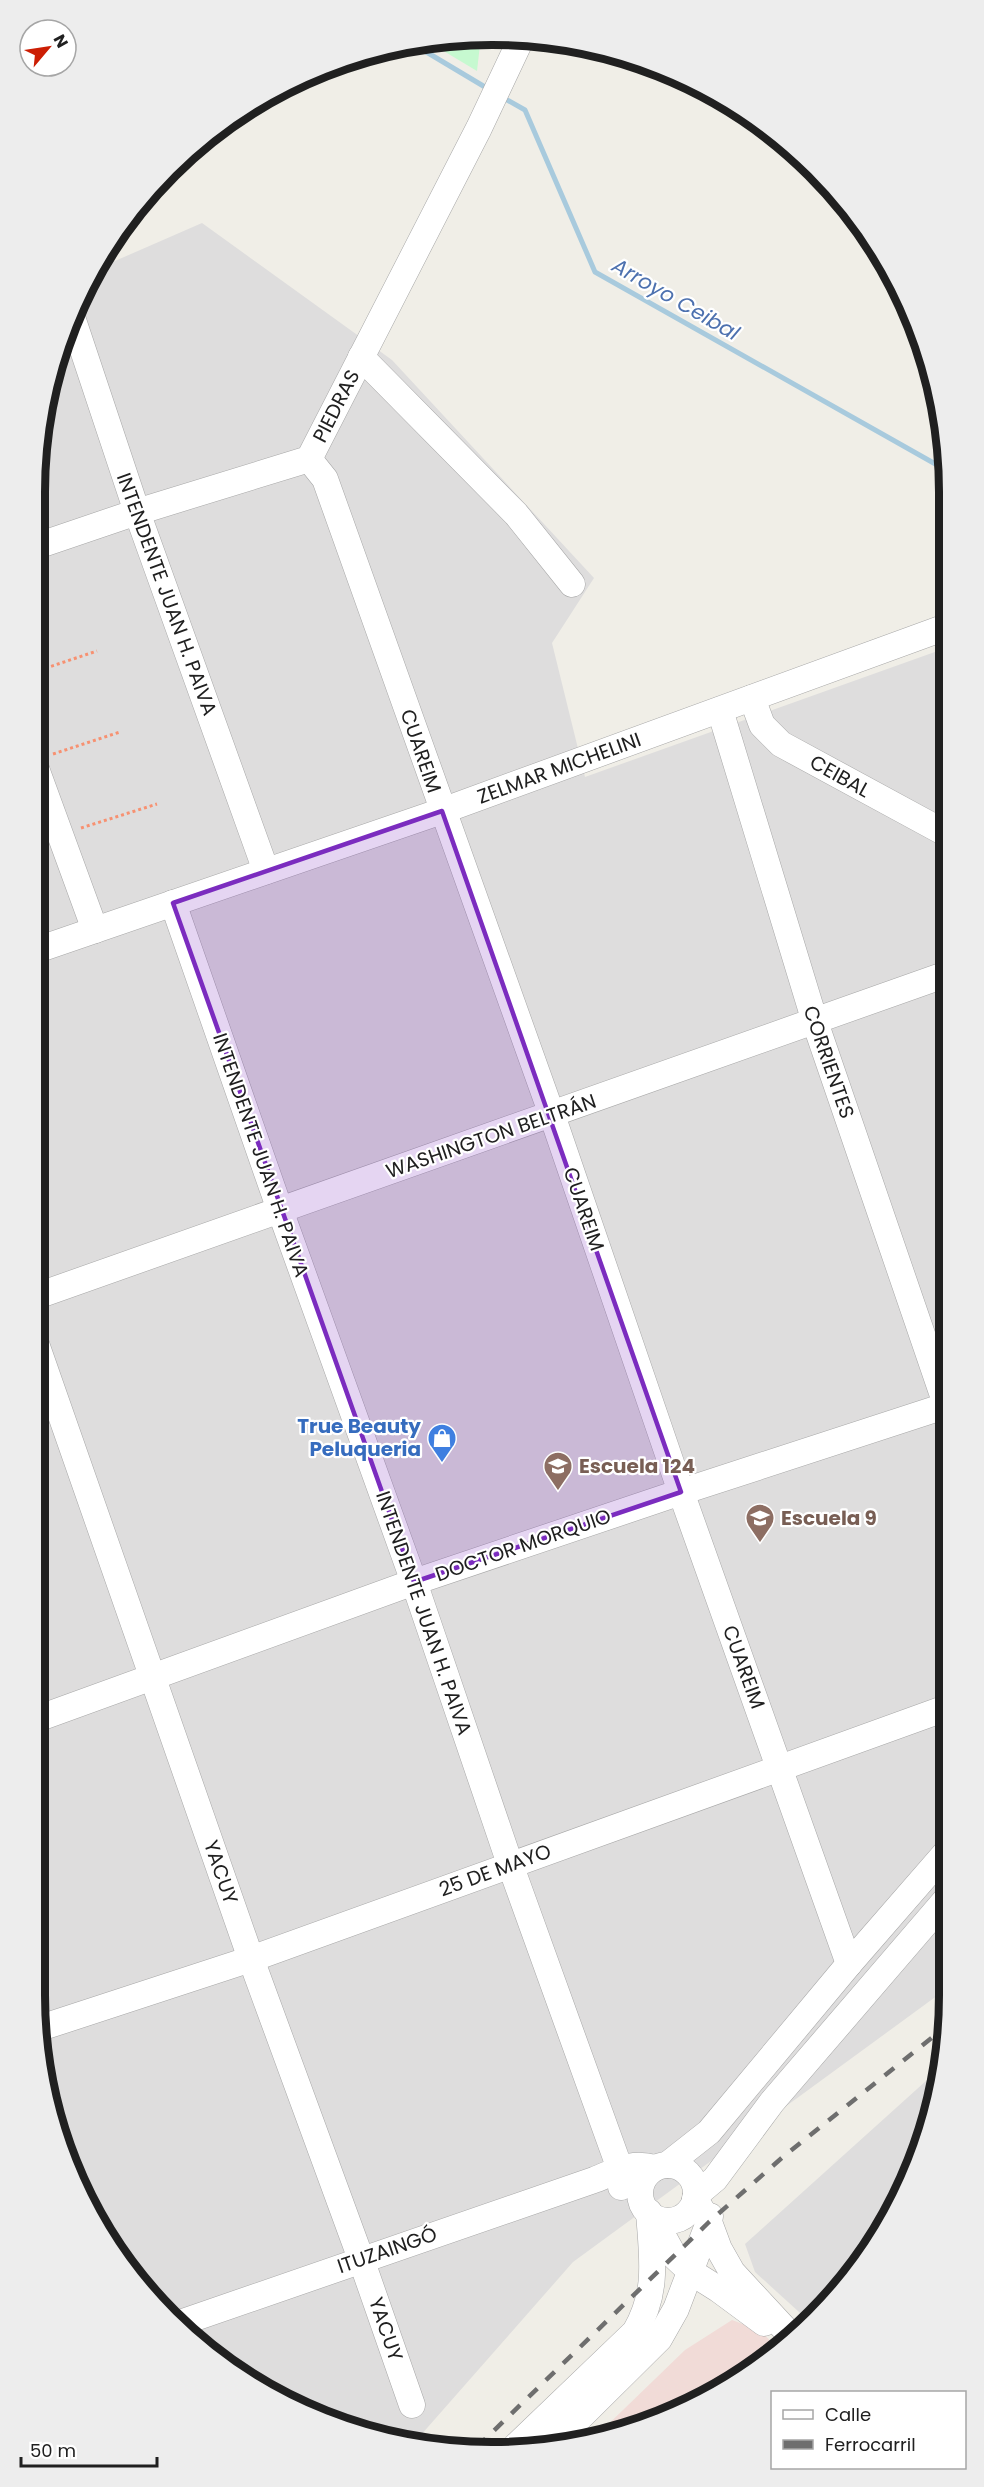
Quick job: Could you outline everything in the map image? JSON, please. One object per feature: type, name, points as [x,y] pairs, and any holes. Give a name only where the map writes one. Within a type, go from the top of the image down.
[{"type":"street","name":"PIEDRAS","points":[[45,543],[137,512],[309,459],[479,128],[516,48]]},
{"type":"street","name":"INTENDENTE JUAN H. PAIVA","points":[[76,329],[137,512],[266,871]]},
{"type":"street","points":[[361,357],[516,514],[572,584]]},
{"type":"street","name":"CUAREIM","points":[[309,459],[325,479],[552,1115],[681,1492],[849,1964]]},
{"type":"street","name":"ZELMAR MICHELINI","points":[[45,947],[442,811],[939,630]]},
{"type":"street","name":"CEIBAL","points":[[752,698],[762,726],[781,744],[939,830]]},
{"type":"street","name":"CORRIENTES","points":[[720,710],[815,1022],[939,1384]]},
{"type":"street","points":[[45,780],[59,836],[96,930]]},
{"type":"street","name":"INTENDENTE JUAN H. PAIVA","points":[[173,903],[280,1210],[414,1582],[510,1864],[621,2178]]},
{"type":"street","name":"WASHINGTON BELTRÁN","points":[[45,1293],[939,977]]},
{"type":"street","name":"YACUY","points":[[45,1369],[251,1959],[362,2259],[412,2405]]},
{"type":"street","name":"DOCTOR MORQUIO","points":[[45,1716],[414,1582],[681,1492],[939,1410]]},
{"type":"street","name":"25 DE MAYO","points":[[46,2026],[251,1959],[939,1711]]},
{"type":"street","points":[[784,2333],[765,2325],[718,2289],[691,2272],[674,2256],[648,2211],[640,2189],[648,2173],[709,2132],[939,1860]]},
{"type":"street","points":[[648,2211],[659,2219],[674,2220],[688,2212],[772,2102],[939,1908]]},
{"type":"street","name":"ITUZAINGÓ","points":[[186,2321],[594,2180],[621,2178],[640,2163],[661,2166]]},
{"type":"street","points":[[661,2166],[682,2168],[688,2173],[695,2187],[702,2191],[709,2222],[732,2272],[787,2331]]},
{"type":"street","name":"ITUZAINGÓ","points":[[621,2178],[648,2211]]},
{"type":"street","points":[[521,2441],[635,2332],[643,2319],[654,2275],[648,2211]]},
{"type":"street","points":[[561,2436],[659,2339],[676,2309],[709,2222]]},
{"type":"street","points":[[676,2309],[718,2289]]},
{"type":"path","points":[[45,668],[98,651]]},
{"type":"path","points":[[45,758],[120,732]]},
{"type":"path","points":[[59,836],[157,804]]},
{"type":"highlighted area","points":[[442,811],[681,1492],[414,1582],[173,903]]},
{"type":"shaded area","points":[[202,223],[392,360],[594,578],[552,643],[585,777],[939,651],[939,1994],[573,2262],[420,2436],[376,2427],[294,2396],[268,2382],[220,2350],[176,2311],[137,2267],[91,2193],[60,2111],[49,2053],[45,1995],[45,492],[49,434],[60,376],[79,321],[107,264]]},
{"type":"shaded area","points":[[931,2076],[915,2139],[893,2193],[847,2267],[803,2316],[755,2272],[745,2244]]},
{"type":"shaded area","points":[[732,2320],[759,2330],[773,2343],[740,2367],[736,2369],[734,2367],[726,2376],[690,2396],[663,2408],[605,2428],[685,2350]]},
{"type":"green space","points":[[480,45],[477,71],[439,48]]},
{"type":"waterway","name":"Arroyo Ceibal","points":[[424,51],[490,90]]},
{"type":"waterway","name":"Arroyo Ceibal","points":[[500,96],[525,110],[595,272],[938,466]]},
{"type":"railway","points":[[482,2442],[709,2222],[784,2156],[937,2034]]},
{"type":"place","name":"True Beauty Peluqueria","points":[[442,1464]]},
{"type":"place","name":"Escuela 124","points":[[558,1492]]},
{"type":"place","name":"Escuela 9","points":[[760,1544]]}]
